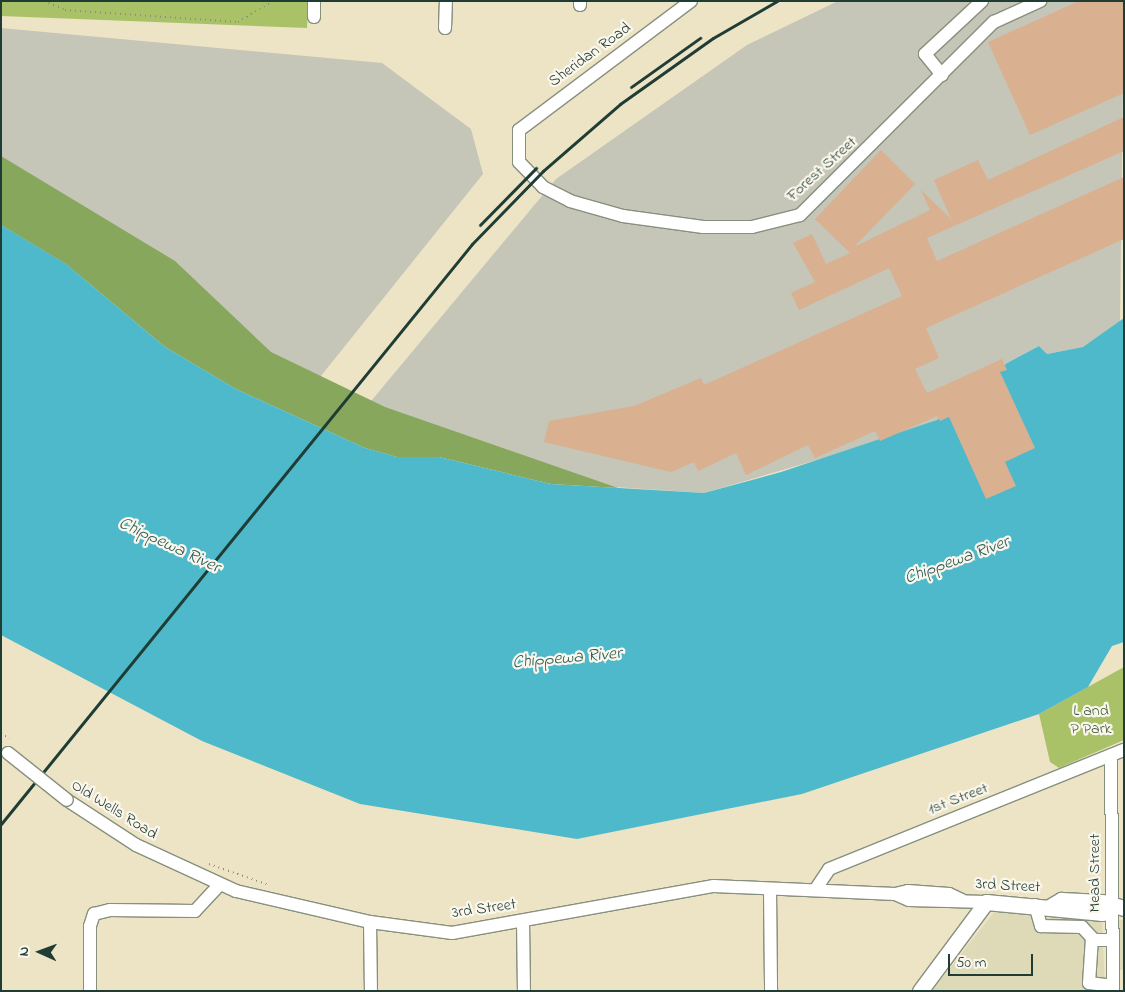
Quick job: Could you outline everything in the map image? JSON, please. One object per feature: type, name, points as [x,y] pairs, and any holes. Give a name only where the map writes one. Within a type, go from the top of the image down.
[{"type":"main road","name":"3rd Street","points":[[986,902],[1051,906],[1061,911],[1102,913],[1118,908]]},
{"type":"main road","points":[[920,991],[986,902]]},
{"type":"street","points":[[314,1],[314,17]]},
{"type":"street","points":[[445,28],[446,1]]},
{"type":"street","name":"Sheridan Road","points":[[516,141],[526,122],[691,1]]},
{"type":"street","points":[[942,75],[925,54],[982,1]]},
{"type":"street","name":"Forest Street","points":[[516,141],[525,169],[543,187],[570,201],[623,216],[676,223],[752,227],[800,215],[994,22],[1040,1]]},
{"type":"street","name":"Old Wells Road","points":[[6,747],[67,800],[136,845],[219,884]]},
{"type":"street","name":"1st Street","points":[[815,890],[829,869],[1124,750]]},
{"type":"street","name":"Mead Street","points":[[1112,755],[1118,908],[1112,940],[1112,988]]},
{"type":"street","points":[[90,991],[90,926],[94,914],[110,910],[195,911],[219,884]]},
{"type":"street","name":"3rd Street","points":[[219,884],[370,922],[452,932],[523,921],[691,888],[815,890],[895,894],[908,891],[949,894],[962,900],[986,902]]},
{"type":"street","points":[[770,889],[771,991]]},
{"type":"street","points":[[1035,905],[1038,924],[1082,927],[1092,938],[1112,940]]},
{"type":"street","points":[[523,921],[524,991]]},
{"type":"street","points":[[370,922],[371,991]]},
{"type":"street","points":[[1092,938],[1089,983],[1112,988]]},
{"type":"path","points":[[44,1],[65,10],[238,22],[273,1]]},
{"type":"path","points":[[1,732],[6,747]]},
{"type":"path","points":[[132,828],[155,840]]},
{"type":"path","points":[[200,861],[275,887]]},
{"type":"shaded area","points":[[838,1],[1124,1],[1120,322],[1083,347],[1047,354],[1039,346],[1007,363],[937,420],[909,433],[704,493],[584,485],[342,436],[556,179],[747,45]]},
{"type":"shaded area","points":[[1,28],[382,63],[471,129],[483,174],[292,412],[1,225]]},
{"type":"shaded area","points":[[995,911],[1102,920],[1105,991],[932,991]]},
{"type":"shaded area","points":[[1115,920],[1124,920],[1124,970],[1115,970]]},
{"type":"green space","points":[[1,1],[308,1],[307,28],[1,16]]},
{"type":"green space","points":[[1,156],[175,261],[271,352],[385,407],[618,488],[551,484],[439,457],[397,457],[365,448],[236,389],[165,347],[66,264],[1,225]]},
{"type":"green space","name":"L and P Park","points":[[1124,667],[1124,740],[1059,768],[1050,762],[1039,714]]},
{"type":"water","name":"Chippewa River","points":[[1,225],[66,264],[165,347],[236,389],[365,448],[397,457],[439,457],[551,484],[704,493],[781,472],[937,420],[1007,363],[1039,346],[1047,354],[1083,347],[1124,318],[1124,642],[1112,646],[1088,687],[1039,714],[802,794],[577,839],[360,804],[202,741],[1,635]]},
{"type":"building","points":[[1079,1],[1124,1],[1124,93],[1030,135],[988,42]]},
{"type":"building","points":[[1124,117],[1124,151],[927,238],[937,261],[1124,177],[1124,239],[926,328],[939,358],[915,369],[927,393],[1002,359],[1007,370],[1000,372],[1035,448],[1005,462],[1016,486],[986,499],[949,417],[940,421],[937,416],[880,441],[875,431],[815,458],[808,445],[746,475],[736,453],[698,471],[694,462],[671,472],[544,442],[549,421],[634,406],[701,378],[704,385],[902,296],[889,268],[799,310],[791,293],[815,282],[793,243],[812,234],[826,264],[850,253],[815,219],[881,150],[915,184],[854,247],[930,210],[921,190],[951,219],[934,180],[978,160],[988,180]]},
{"type":"railway","points":[[1,824],[472,244],[543,171],[620,104],[713,38],[777,1]]},
{"type":"railway","points":[[631,87],[700,38]]},
{"type":"railway","points":[[480,225],[536,168]]}]
